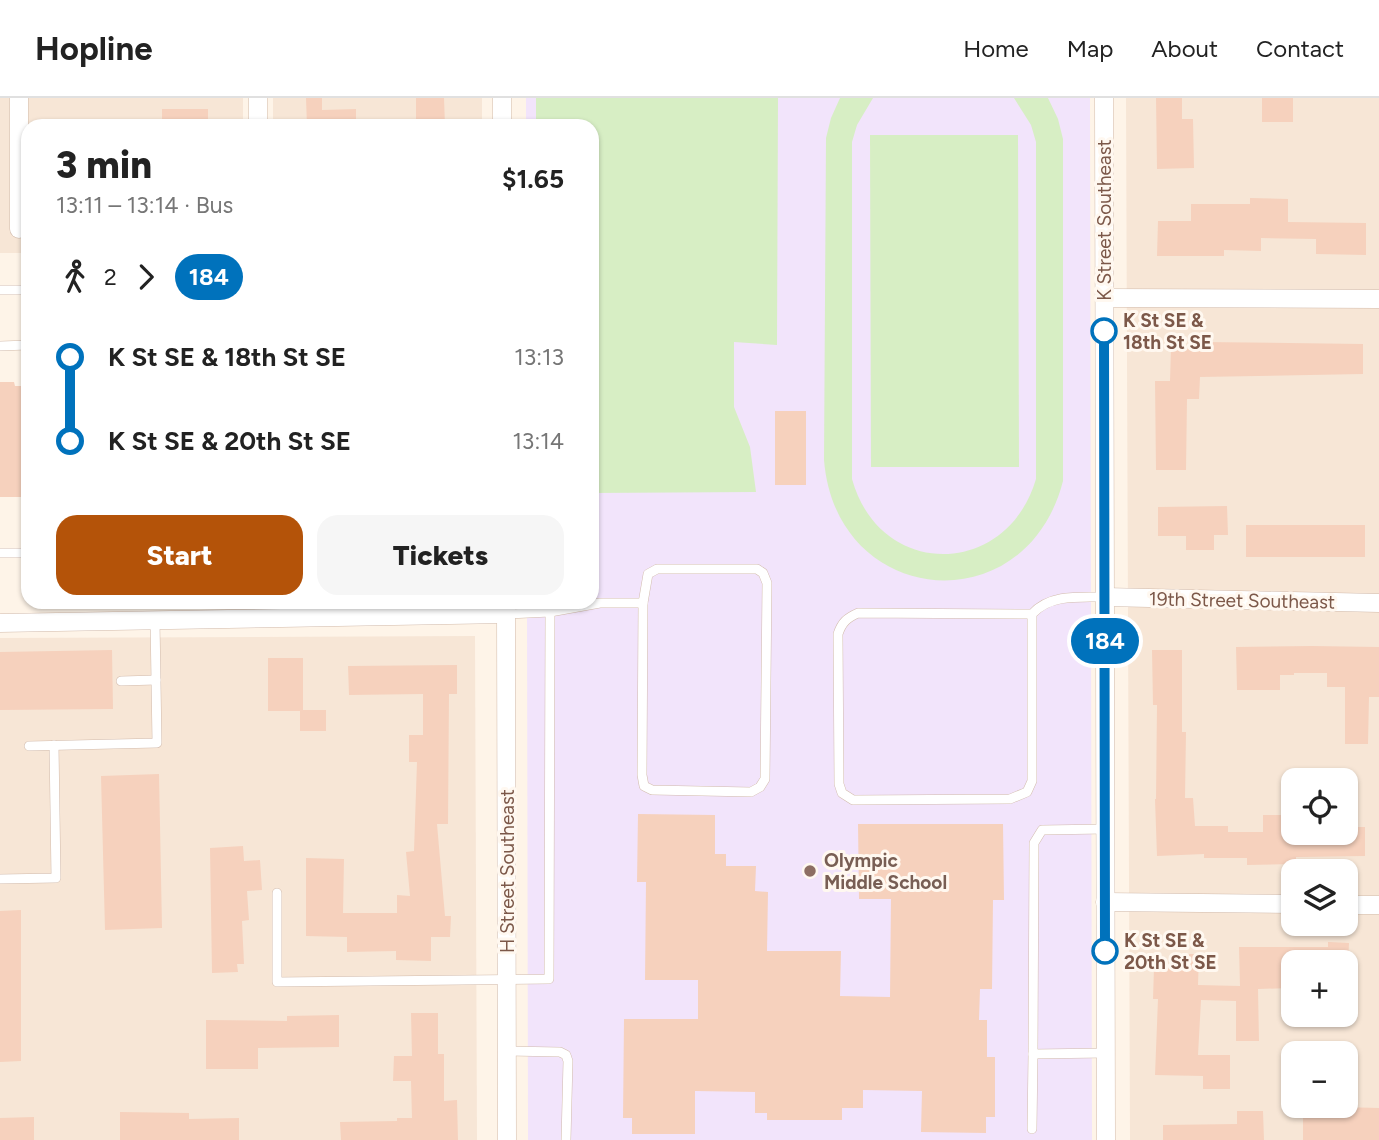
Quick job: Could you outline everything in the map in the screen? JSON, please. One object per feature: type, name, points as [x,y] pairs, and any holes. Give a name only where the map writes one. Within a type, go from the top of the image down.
[{"type":"street","points":[[19,98],[19,229]]},
{"type":"street","points":[[258,98],[258,119]]},
{"type":"street","points":[[502,98],[502,119]]},
{"type":"street","name":"K Street Southeast","points":[[1104,98],[1106,1140]]},
{"type":"street","points":[[1104,298],[1379,299]]},
{"type":"street","name":"19th Street Southeast","points":[[1105,597],[1379,603]]},
{"type":"street","points":[[0,623],[155,620],[260,609]]},
{"type":"street","name":"H Street Southeast","points":[[506,609],[507,1140]]},
{"type":"street","points":[[1105,902],[1281,904]]},
{"type":"street","points":[[1358,905],[1379,905]]},
{"type":"lane","points":[[0,290],[21,290]]},
{"type":"lane","points":[[0,346],[21,345]]},
{"type":"lane","points":[[0,553],[21,552]]},
{"type":"lane","points":[[657,569],[757,569],[764,573],[767,583],[765,779],[760,787],[751,792],[652,790],[644,786],[643,603],[648,574],[657,569]]},
{"type":"lane","points":[[1031,614],[1032,781],[1027,792],[1010,799],[853,800],[842,793],[839,784],[838,634],[841,624],[848,618],[858,613],[1031,614],[1040,605],[1061,598],[1105,597]]},
{"type":"lane","points":[[599,603],[643,603]]},
{"type":"lane","points":[[517,609],[550,612],[567,609]]},
{"type":"lane","points":[[276,893],[277,982],[549,979],[550,612]]},
{"type":"lane","points":[[29,746],[157,743],[155,620]]},
{"type":"lane","points":[[121,681],[156,680]]},
{"type":"lane","points":[[0,879],[56,878],[54,745]]},
{"type":"lane","points":[[1032,1129],[1034,843],[1042,830],[1105,829]]},
{"type":"lane","points":[[507,1051],[560,1052],[566,1055],[566,1140]]},
{"type":"lane","points":[[1033,1054],[1106,1053]]},
{"type":"shaded area","points":[[0,98],[243,98],[243,119],[21,119],[21,253],[0,253]]},
{"type":"shaded area","points":[[273,98],[482,98],[482,119],[273,119]]},
{"type":"shaded area","name":"Olympic Middle School","points":[[526,98],[1090,98],[1092,1140],[528,1140],[527,609],[599,609],[599,119],[526,119]]},
{"type":"shaded area","points":[[1126,98],[1379,98],[1379,1140],[1130,1140]]},
{"type":"shaded area","points":[[475,636],[477,1140],[0,1140],[0,638]]},
{"type":"green space","points":[[536,98],[778,98],[777,345],[734,342],[734,407],[750,447],[756,492],[599,493],[599,119],[536,119]]},
{"type":"green space","points":[[840,98],[873,98],[857,125],[852,142],[852,479],[867,512],[888,536],[915,549],[944,554],[972,549],[999,535],[1021,512],[1036,479],[1036,142],[1031,125],[1014,98],[1048,98],[1058,119],[1063,139],[1063,481],[1043,528],[1012,559],[974,577],[934,580],[895,570],[861,546],[836,509],[824,460],[826,138]]},
{"type":"green space","points":[[870,135],[1018,135],[1019,467],[871,467]]},
{"type":"building","points":[[306,98],[322,98],[322,110],[356,109],[356,119],[307,119]]},
{"type":"building","points":[[416,98],[444,98],[445,119],[416,119]]},
{"type":"building","points":[[1156,98],[1182,98],[1182,119],[1193,119],[1194,168],[1157,169]]},
{"type":"building","points":[[1262,98],[1293,98],[1293,122],[1262,122]]},
{"type":"building","points":[[162,109],[208,109],[208,119],[162,119]]},
{"type":"building","points":[[1250,198],[1288,199],[1288,222],[1366,223],[1366,255],[1316,254],[1316,239],[1261,238],[1261,251],[1224,250],[1224,256],[1157,256],[1158,221],[1191,221],[1191,204],[1250,204]]},
{"type":"building","points":[[1202,342],[1363,344],[1363,374],[1200,377],[1199,399],[1187,399],[1186,470],[1156,470],[1155,381],[1170,381],[1171,348],[1202,349]]},
{"type":"building","points":[[0,382],[14,382],[15,386],[21,386],[21,497],[0,497]]},
{"type":"building","points":[[775,411],[806,411],[806,485],[775,485]]},
{"type":"building","points":[[1227,506],[1228,535],[1214,535],[1214,550],[1186,550],[1186,536],[1158,536],[1158,507]]},
{"type":"building","points":[[1246,525],[1365,525],[1365,557],[1246,557]]},
{"type":"building","points":[[1236,647],[1379,647],[1379,697],[1369,697],[1368,744],[1345,744],[1345,687],[1327,687],[1327,673],[1280,675],[1280,690],[1237,690]]},
{"type":"building","points":[[112,650],[113,709],[0,710],[0,652]]},
{"type":"building","points":[[1152,650],[1182,650],[1182,732],[1186,732],[1185,798],[1193,798],[1195,826],[1228,826],[1228,832],[1263,832],[1263,815],[1281,815],[1281,845],[1358,845],[1358,827],[1365,827],[1365,856],[1296,857],[1281,859],[1281,864],[1247,865],[1247,858],[1204,858],[1204,854],[1157,856],[1157,705],[1153,705]]},
{"type":"building","points":[[268,658],[303,658],[303,710],[326,710],[326,731],[300,731],[300,711],[268,711]]},
{"type":"building","points":[[457,665],[457,694],[449,694],[448,824],[437,824],[445,916],[451,916],[450,937],[431,937],[431,961],[396,960],[396,951],[347,952],[347,937],[306,936],[306,858],[344,859],[343,913],[397,913],[397,895],[410,896],[406,852],[414,851],[417,762],[409,762],[409,735],[423,735],[423,694],[349,695],[348,666]]},
{"type":"building","points":[[159,774],[162,928],[105,930],[101,776]]},
{"type":"building","name":"Olympic Middle School","points":[[638,814],[715,815],[715,854],[726,854],[726,866],[756,866],[755,891],[768,892],[767,951],[841,951],[840,996],[890,997],[891,899],[859,899],[858,824],[1003,824],[1004,900],[993,900],[992,989],[980,989],[979,1020],[987,1020],[987,1057],[995,1057],[995,1117],[986,1117],[986,1133],[921,1132],[922,1091],[863,1090],[863,1108],[842,1108],[842,1120],[767,1120],[767,1113],[755,1113],[755,1092],[695,1091],[695,1134],[632,1134],[632,1118],[623,1118],[624,1019],[698,1019],[698,980],[645,980],[646,882],[637,882]]},
{"type":"building","points":[[243,846],[244,861],[260,860],[262,890],[247,891],[249,920],[242,921],[244,964],[237,964],[238,972],[212,973],[210,848]]},
{"type":"building","points":[[21,910],[21,1061],[0,1062],[0,911]]},
{"type":"building","points":[[1328,942],[1349,943],[1349,950],[1281,950],[1281,988],[1258,989],[1259,1041],[1236,1041],[1236,1001],[1201,1000],[1198,1055],[1230,1055],[1230,1089],[1203,1089],[1203,1076],[1155,1075],[1158,999],[1153,999],[1154,968],[1184,969],[1184,954],[1199,954],[1198,985],[1240,986],[1239,947],[1328,947]]},
{"type":"building","points":[[411,1013],[438,1013],[438,1054],[444,1054],[444,1101],[457,1100],[458,1140],[341,1140],[340,1122],[397,1121],[397,1118],[412,1118],[411,1081],[393,1081],[394,1056],[412,1056]]},
{"type":"building","points":[[339,1015],[339,1047],[258,1048],[258,1069],[206,1069],[206,1020],[287,1021],[287,1016]]},
{"type":"building","points":[[1358,1107],[1379,1108],[1379,1140],[1303,1140],[1303,1118],[1358,1118]]},
{"type":"building","points":[[1237,1111],[1263,1111],[1264,1140],[1163,1140],[1163,1125],[1237,1124]]},
{"type":"building","points":[[120,1112],[189,1113],[189,1119],[239,1118],[239,1140],[120,1140]]},
{"type":"building","points":[[34,1117],[34,1140],[0,1140],[0,1118]]},
{"type":"bus line","name":"184","points":[[1104,331],[1105,951]]},
{"type":"place","name":"K St SE & 18th St SE","points":[[1104,331]]},
{"type":"place","name":"Olympic Middle School","points":[[810,871]]},
{"type":"place","name":"K St SE & 20th St SE","points":[[1105,951]]}]
